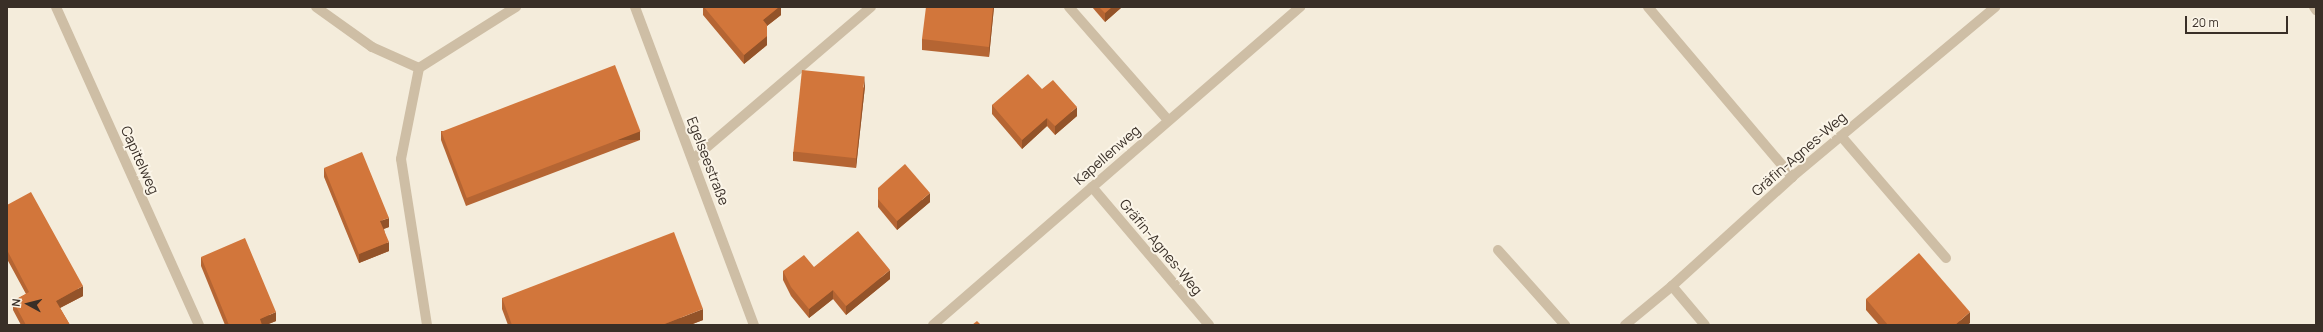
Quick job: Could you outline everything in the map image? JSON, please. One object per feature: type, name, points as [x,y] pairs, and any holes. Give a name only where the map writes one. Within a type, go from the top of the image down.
[{"type":"street","name":"Capitelweg","points":[[56,7],[199,325]]},
{"type":"street","points":[[316,7],[372,47],[419,68]]},
{"type":"street","points":[[427,325],[401,159],[419,68],[516,7]]},
{"type":"street","name":"Egelseestraße","points":[[635,7],[754,325]]},
{"type":"street","points":[[693,159],[871,7]]},
{"type":"street","points":[[1069,7],[1168,120]]},
{"type":"street","name":"Kapellenweg","points":[[933,325],[1300,7]]},
{"type":"street","points":[[1648,7],[1792,177]]},
{"type":"street","name":"Gräfin-Agnes-Weg","points":[[1625,325],[1672,286],[1792,177],[1995,7]]},
{"type":"street","points":[[1841,136],[1946,258]]},
{"type":"street","name":"Gräfin-Agnes-Weg","points":[[1092,187],[1209,325]]},
{"type":"street","points":[[1498,250],[1565,325]]},
{"type":"street","points":[[1672,286],[1705,325]]},
{"type":"building","points":[[704,7],[779,7],[763,20],[767,25],[767,36],[744,55]]},
{"type":"building","points":[[926,7],[993,7],[989,47],[922,39]]},
{"type":"building","points":[[1099,7],[1112,7],[1105,13]]},
{"type":"building","points":[[615,65],[640,131],[467,198],[441,132]]},
{"type":"building","points":[[802,70],[865,77],[856,158],[793,152]]},
{"type":"building","points":[[1028,74],[1042,89],[1053,80],[1077,107],[1055,126],[1047,118],[1022,140],[992,105]]},
{"type":"building","points":[[362,152],[389,218],[380,221],[389,242],[359,254],[324,168]]},
{"type":"building","points":[[905,164],[930,193],[897,221],[878,199],[878,188]]},
{"type":"building","points":[[31,192],[83,286],[56,301],[70,325],[26,325],[13,301],[29,292],[7,250],[7,205]]},
{"type":"building","points":[[858,231],[890,270],[846,306],[833,290],[809,309],[791,287],[783,271],[804,255],[814,267]]},
{"type":"building","points":[[674,232],[703,309],[662,325],[512,325],[502,298]]},
{"type":"building","points":[[245,238],[276,312],[260,319],[262,325],[229,325],[201,257]]},
{"type":"building","points":[[1919,253],[1970,312],[1955,325],[1888,325],[1866,299]]},
{"type":"building","points":[[977,321],[981,325],[972,325]]}]
